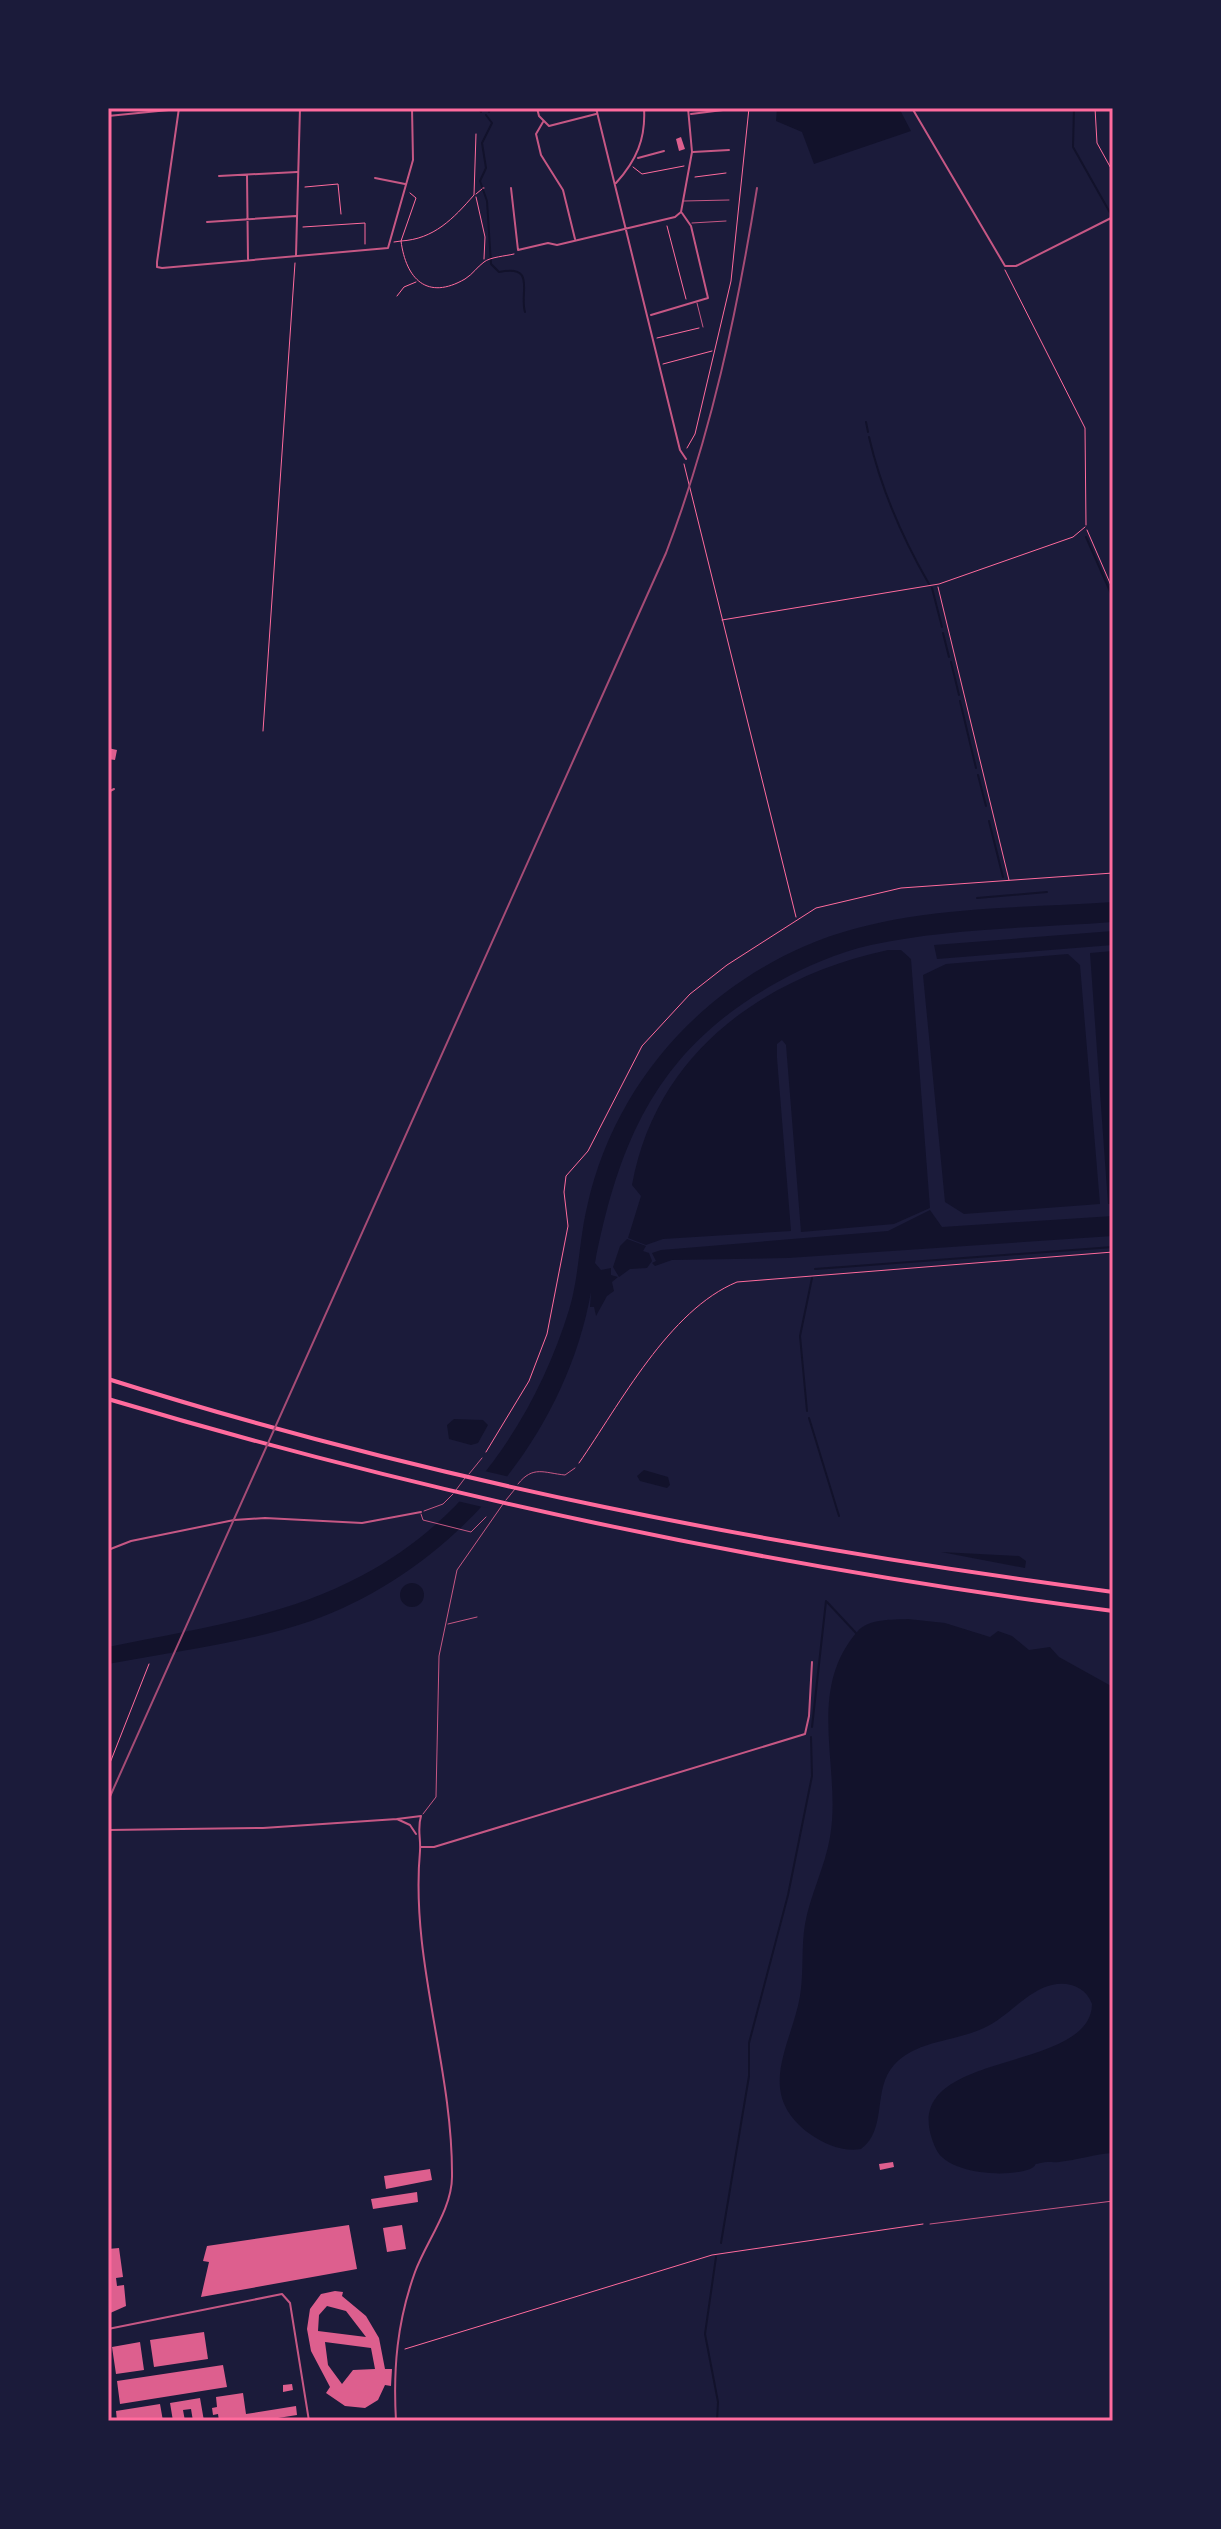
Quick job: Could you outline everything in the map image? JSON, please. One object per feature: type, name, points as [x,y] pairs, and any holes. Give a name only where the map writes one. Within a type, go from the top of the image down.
[{"type":"highway","points":[[108,1379],[279,1428],[520,1488],[881,1558],[1113,1592]]},
{"type":"highway","points":[[108,1399],[271,1446],[508,1504],[865,1575],[1113,1611]]},
{"type":"street","points":[[179,108],[157,267],[388,248],[406,186],[415,137],[412,108]]},
{"type":"street","points":[[108,116],[189,108]]},
{"type":"street","points":[[296,256],[300,108]]},
{"type":"street","points":[[537,108],[543,122],[549,126],[597,113]]},
{"type":"street","points":[[596,108],[680,450],[685,458]]},
{"type":"street","points":[[615,184],[636,159],[644,127],[644,108]]},
{"type":"street","points":[[511,188],[518,250],[575,241],[665,220],[681,212],[684,201],[692,152],[688,108]]},
{"type":"street","points":[[690,114],[739,108]]},
{"type":"street","points":[[912,108],[1005,266],[1016,266],[1113,217]]},
{"type":"street","points":[[543,122],[536,134],[541,155],[563,190],[575,241]]},
{"type":"street","points":[[692,152],[729,150]]},
{"type":"street","points":[[636,159],[664,151]]},
{"type":"street","points":[[219,176],[299,171]]},
{"type":"street","points":[[247,175],[248,260]]},
{"type":"street","points":[[375,178],[406,186]]},
{"type":"street","points":[[649,316],[708,298],[690,224],[681,212]]},
{"type":"street","points":[[207,222],[297,216]]},
{"type":"street","points":[[108,792],[114,789]]},
{"type":"street","points":[[108,1550],[131,1541],[234,1520],[265,1518],[362,1523],[421,1512]]},
{"type":"street","points":[[420,1847],[434,1847],[805,1734],[812,1662]]},
{"type":"street","points":[[108,1830],[254,1829],[421,1816],[418,1836],[419,1910],[444,2085],[452,2176],[449,2199],[414,2277],[395,2352],[395,2421]]},
{"type":"street","points":[[397,1819],[410,1825],[418,1836]]},
{"type":"street","points":[[108,2329],[275,2293],[285,2295],[291,2307],[309,2421]]},
{"type":"lane","points":[[684,201],[729,200]]},
{"type":"lane","points":[[690,224],[726,221]]},
{"type":"lane","points":[[697,302],[703,327]]},
{"type":"lane","points":[[482,1458],[447,1501],[421,1512],[423,1520],[474,1531],[486,1517]]},
{"type":"lane","points":[[421,1816],[434,1801],[437,1789],[439,1656],[457,1570],[526,1475],[536,1470],[565,1475],[575,1468]]},
{"type":"lane","points":[[445,1625],[477,1617]]},
{"type":"lane","points":[[930,2224],[1113,2201]]},
{"type":"path","points":[[684,453],[695,434],[712,350],[731,281],[749,108]]},
{"type":"path","points":[[1095,108],[1097,143],[1113,172]]},
{"type":"path","points":[[476,134],[474,195],[485,237],[484,261]]},
{"type":"path","points":[[631,166],[642,174],[681,164],[690,169]]},
{"type":"path","points":[[688,177],[726,173]]},
{"type":"path","points":[[298,188],[338,184],[341,214]]},
{"type":"path","points":[[406,186],[416,198],[401,241],[408,270],[417,282],[432,287],[453,284],[471,275],[484,261],[518,250]]},
{"type":"path","points":[[392,242],[427,236],[442,228],[483,188]]},
{"type":"path","points":[[729,200],[741,198]]},
{"type":"path","points":[[726,221],[738,219]]},
{"type":"path","points":[[665,220],[688,305]]},
{"type":"path","points":[[297,227],[365,223],[365,250]]},
{"type":"path","points":[[263,731],[296,256]]},
{"type":"path","points":[[1005,266],[1012,291],[1085,428],[1085,527],[1113,590]]},
{"type":"path","points":[[397,296],[404,287],[417,282]]},
{"type":"path","points":[[655,339],[703,327]]},
{"type":"path","points":[[660,364],[712,350]]},
{"type":"path","points":[[685,458],[797,920]]},
{"type":"path","points":[[722,620],[939,584],[1073,537],[1085,527]]},
{"type":"path","points":[[939,584],[937,593],[1009,880]]},
{"type":"path","points":[[482,1458],[529,1381],[547,1334],[568,1226],[564,1192],[566,1176],[588,1151],[642,1046],[664,1020],[727,965],[816,908],[901,888],[1113,873]]},
{"type":"path","points":[[575,1468],[674,1329],[702,1302],[737,1282],[1113,1252]]},
{"type":"path","points":[[108,1768],[149,1664]]},
{"type":"path","points":[[395,2352],[712,2255],[930,2224]]},
{"type":"shaded area","points":[[777,108],[899,108],[911,131],[814,164],[802,132],[776,121]]},
{"type":"shaded area","points":[[1113,902],[1113,922],[961,932],[859,948],[798,971],[736,1008],[702,1036],[674,1067],[651,1100],[633,1136],[605,1217],[595,1263],[601,1270],[611,1268],[611,1275],[618,1277],[612,1282],[614,1291],[607,1296],[596,1316],[594,1307],[590,1307],[591,1292],[577,1346],[556,1398],[528,1448],[494,1493],[454,1534],[410,1569],[362,1599],[311,1621],[261,1635],[108,1664],[108,1647],[269,1612],[361,1576],[398,1554],[433,1527],[464,1497],[516,1428],[555,1351],[572,1297],[587,1207],[599,1164],[617,1123],[638,1085],[664,1050],[728,990],[765,966],[805,946],[879,923],[956,911]]},
{"type":"shaded area","points":[[1113,931],[1113,945],[937,959],[934,945]]},
{"type":"shaded area","points":[[888,950],[901,950],[911,959],[930,1208],[894,1224],[801,1232],[786,1045],[782,1040],[777,1044],[777,1058],[791,1231],[663,1239],[646,1245],[628,1238],[641,1196],[632,1185],[645,1138],[665,1096],[691,1060],[722,1028],[758,1001],[842,962]]},
{"type":"shaded area","points":[[1113,951],[1113,1204],[1108,1204],[1090,953]]},
{"type":"shaded area","points":[[1068,954],[1080,965],[1100,1204],[964,1214],[945,1202],[923,975],[946,964]]},
{"type":"shaded area","points":[[930,1210],[942,1227],[1113,1216],[1113,1236],[788,1258],[672,1260],[655,1266],[652,1263],[656,1261],[652,1253],[661,1250],[888,1231]]},
{"type":"shaded area","points":[[627,1239],[646,1246],[643,1251],[649,1253],[652,1261],[647,1268],[630,1269],[619,1277],[613,1267],[620,1246]]},
{"type":"shaded area","points":[[454,1419],[483,1420],[488,1425],[478,1443],[471,1445],[449,1439],[447,1425]]},
{"type":"shaded area","points":[[644,1470],[668,1477],[670,1485],[667,1488],[640,1481],[637,1476]]},
{"type":"shaded area","points":[[941,1552],[1019,1556],[1026,1561],[1025,1568]]},
{"type":"shaded area","points":[[412,1583],[421,1586],[424,1595],[421,1604],[412,1607],[403,1604],[400,1595],[403,1586]]},
{"type":"shaded area","points":[[908,1619],[945,1623],[990,1637],[998,1631],[1012,1636],[1029,1650],[1050,1647],[1059,1657],[1113,1687],[1113,2153],[1043,2162],[1020,2172],[993,2173],[952,2164],[936,2149],[929,2116],[940,2093],[964,2077],[1060,2043],[1083,2027],[1092,2004],[1081,1989],[1070,1985],[1043,1988],[984,2028],[925,2046],[903,2057],[887,2075],[878,2120],[869,2141],[861,2149],[841,2148],[816,2138],[793,2118],[784,2102],[780,2086],[781,2069],[800,1996],[805,1924],[830,1837],[832,1785],[828,1732],[833,1680],[841,1655],[862,1627],[881,1621]]},
{"type":"pier","points":[[480,1470],[510,1477],[487,1508],[457,1501]]},
{"type":"building","points":[[681,137],[685,149],[679,151],[676,139]]},
{"type":"building","points":[[108,748],[117,750],[115,760],[108,759]]},
{"type":"building","points":[[893,2162],[894,2167],[880,2170],[879,2164]]},
{"type":"building","points":[[430,2169],[432,2180],[386,2189],[384,2176]]},
{"type":"building","points":[[417,2192],[418,2202],[373,2209],[371,2199]]},
{"type":"building","points":[[349,2225],[357,2269],[201,2297],[209,2262],[203,2261],[207,2246]]},
{"type":"building","points":[[402,2225],[406,2249],[387,2252],[383,2228]]},
{"type":"building","points":[[119,2248],[123,2277],[116,2278],[117,2286],[124,2285],[126,2306],[108,2314],[108,2249]]},
{"type":"building","points":[[343,2292],[342,2296],[366,2316],[379,2338],[385,2369],[392,2369],[391,2386],[385,2385],[378,2400],[365,2408],[345,2406],[326,2393],[330,2387],[311,2351],[307,2329],[310,2309],[321,2294]],"holes":[[[327,2306],[346,2311],[366,2337],[318,2331],[319,2315]],[[325,2342],[371,2348],[375,2369],[353,2370],[342,2384],[328,2365]]]},
{"type":"building","points":[[204,2332],[208,2359],[154,2367],[150,2340]]},
{"type":"building","points":[[140,2342],[144,2370],[116,2374],[112,2347]]},
{"type":"building","points":[[223,2365],[227,2387],[120,2404],[117,2381]]},
{"type":"building","points":[[292,2384],[293,2390],[283,2392],[283,2385]]},
{"type":"building","points":[[243,2393],[246,2414],[296,2406],[297,2415],[259,2421],[219,2421],[218,2414],[213,2415],[212,2408],[217,2407],[216,2397]]},
{"type":"building","points":[[200,2398],[204,2421],[193,2421],[191,2409],[183,2410],[185,2421],[173,2421],[170,2403]]},
{"type":"building","points":[[160,2404],[163,2421],[117,2421],[116,2411]]},
{"type":"waterway","points":[[478,108],[481,112]]},
{"type":"waterway","points":[[489,112],[490,108]]},
{"type":"waterway","points":[[1074,108],[1073,147],[1113,218]]},
{"type":"waterway","points":[[486,115],[492,123],[482,143],[486,168],[480,181],[487,201],[491,264],[499,272],[518,272],[522,276],[525,312]]},
{"type":"waterway","points":[[866,422],[868,432]]},
{"type":"waterway","points":[[869,437],[894,513],[929,584]]},
{"type":"waterway","points":[[1086,537],[1113,598]]},
{"type":"waterway","points":[[932,588],[942,627]]},
{"type":"waterway","points":[[943,633],[949,657]]},
{"type":"waterway","points":[[951,662],[959,695]]},
{"type":"waterway","points":[[960,701],[976,768]]},
{"type":"waterway","points":[[978,775],[986,806]]},
{"type":"waterway","points":[[989,821],[1003,877]]},
{"type":"waterway","points":[[977,898],[1047,892]]},
{"type":"waterway","points":[[815,1269],[1113,1247]]},
{"type":"waterway","points":[[807,1411],[800,1336],[812,1278]]},
{"type":"waterway","points":[[809,1418],[839,1516]]},
{"type":"waterway","points":[[812,1727],[826,1601]]},
{"type":"waterway","points":[[827,1602],[856,1633]]},
{"type":"waterway","points":[[721,2243],[749,2076],[749,2043],[788,1895],[812,1776],[811,1737]]},
{"type":"waterway","points":[[716,2257],[705,2334],[718,2402],[717,2421]]},
{"type":"railway","points":[[108,1801],[666,553],[696,464],[721,373],[757,188]]}]
